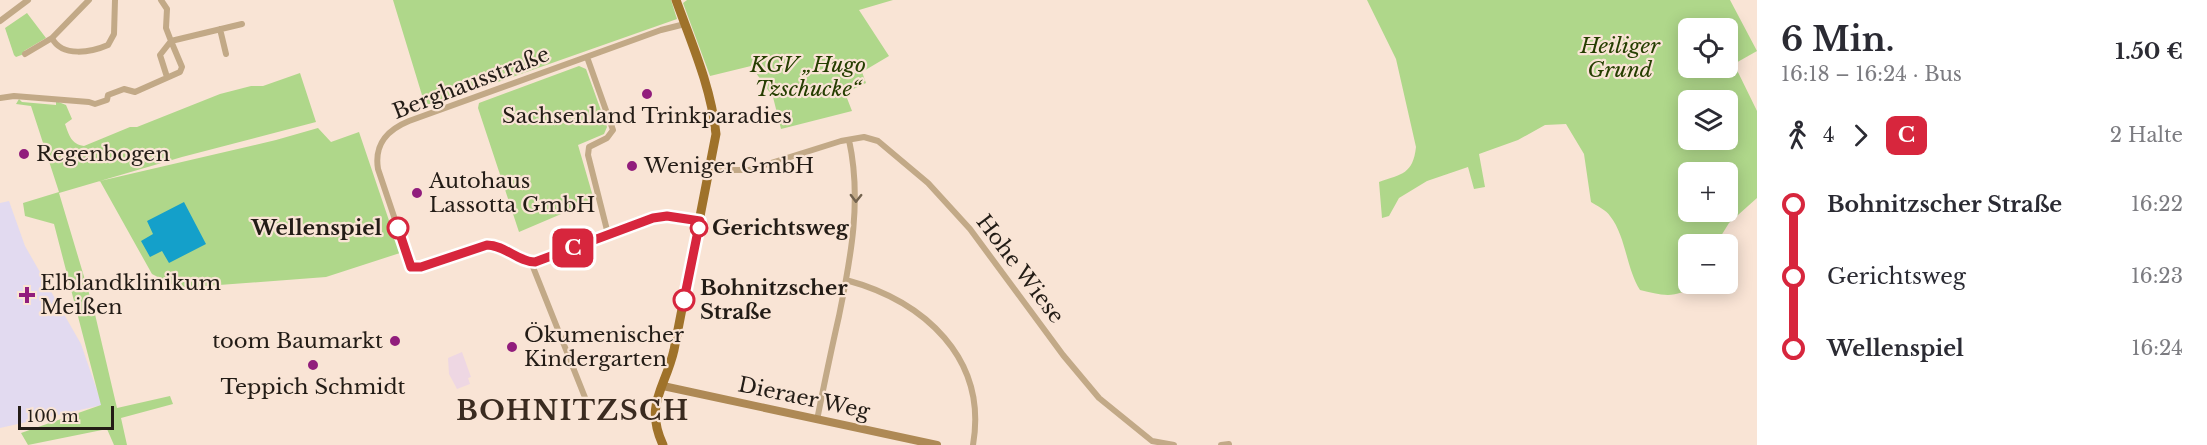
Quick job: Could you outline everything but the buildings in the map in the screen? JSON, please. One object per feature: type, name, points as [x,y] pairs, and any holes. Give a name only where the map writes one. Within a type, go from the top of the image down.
[{"type":"main road","points":[[660,444],[654,409],[672,360],[711,170],[716,134],[714,114],[703,74],[676,0]]},
{"type":"main road","name":"Dieraer Weg","points":[[663,386],[937,445]]},
{"type":"street","points":[[0,21],[28,0]]},
{"type":"street","points":[[25,54],[52,38],[89,0]]},
{"type":"street","points":[[52,38],[57,47],[64,50],[86,52],[108,45],[114,34],[115,0]]},
{"type":"street","points":[[0,98],[14,96],[95,104],[107,100],[108,94],[123,89],[135,92],[180,72],[182,67],[166,28],[167,9],[161,0]]},
{"type":"street","points":[[167,77],[160,55],[171,41],[242,24]]},
{"type":"street","name":"Berghausstraße","points":[[531,262],[497,246],[487,245],[432,264],[411,267],[377,163],[382,140],[389,132],[402,124],[661,30],[685,24]]},
{"type":"street","points":[[220,29],[226,54]]},
{"type":"street","points":[[587,57],[613,130],[607,138],[589,147],[588,155],[608,234]]},
{"type":"street","name":"Hohe Wiese","points":[[711,170],[749,170],[849,140],[864,137],[878,141],[928,183],[970,228],[1080,378],[1098,398],[1152,443],[1174,445]]},
{"type":"street","points":[[817,420],[846,280],[856,201],[855,168],[849,140]]},
{"type":"street","points":[[586,400],[531,262],[660,217],[700,221]]},
{"type":"street","points":[[846,280],[873,287],[898,300],[921,315],[948,342],[973,391],[976,429],[974,445]]},
{"type":"street","points":[[1221,445],[1229,444]]},
{"type":"shaded area","name":"Elblandklinikum Meißen","points":[[9,201],[25,246],[81,344],[102,405],[0,428],[0,203]]},
{"type":"shaded area","points":[[462,352],[471,377],[468,378],[470,384],[457,389],[449,374],[448,358]]},
{"type":"green space","points":[[393,0],[671,0],[677,19],[447,100],[425,105]]},
{"type":"green space","name":"KGV „Hugo Tzschucke“","points":[[687,0],[893,0],[859,10],[889,56],[862,72],[866,83],[845,93],[852,111],[781,129],[773,97],[751,66],[710,76],[683,3]]},
{"type":"green space","name":"Heiliger Grund","points":[[1367,0],[1730,0],[1757,51],[1738,62],[1738,18],[1678,18],[1678,78],[1738,78],[1738,72],[1757,111],[1757,198],[1738,215],[1738,162],[1678,162],[1678,222],[1730,222],[1722,234],[1678,234],[1678,293],[1675,294],[1640,290],[1615,224],[1606,212],[1591,202],[1584,154],[1566,124],[1545,125],[1518,140],[1479,154],[1485,187],[1474,189],[1468,167],[1427,181],[1399,198],[1389,216],[1382,218],[1379,182],[1405,172],[1412,163],[1416,147],[1396,59]]},
{"type":"green space","points":[[27,13],[46,38],[16,57],[5,28]]},
{"type":"green space","points":[[579,66],[586,69],[607,127],[604,134],[578,145],[594,200],[519,232],[478,108],[479,103]]},
{"type":"green space","points":[[300,73],[316,122],[182,157],[59,193],[94,310],[117,408],[170,396],[173,404],[121,418],[127,445],[114,445],[107,429],[28,445],[21,433],[101,405],[54,224],[25,216],[23,203],[59,192],[31,106],[16,104],[19,99],[22,102],[56,105],[56,101],[66,105],[72,119],[65,124],[69,135],[73,141],[84,146],[220,94],[251,86],[263,86]]},
{"type":"green space","points":[[318,128],[331,142],[359,132],[400,253],[326,277],[179,288],[152,274],[100,181],[276,140]]},
{"type":"water","points":[[184,202],[206,244],[169,263],[162,251],[150,257],[141,241],[153,234],[147,221]]},
{"type":"bus line","name":"C","points":[[398,228],[411,267],[421,267],[487,245],[497,246],[525,261],[535,262],[653,218],[667,216],[700,221],[684,300]]},
{"type":"place","name":"Sachsenland Trinkparadies","points":[[647,94]]},
{"type":"place","name":"Regenbogen","points":[[24,154]]},
{"type":"place","name":"Weniger GmbH","points":[[632,166]]},
{"type":"place","name":"Autohaus Lassotta GmbH","points":[[417,193]]},
{"type":"place","name":"Wellenspiel","points":[[398,228]]},
{"type":"place","name":"Gerichtsweg","points":[[699,228]]},
{"type":"place","name":"Elblandklinikum Meißen","points":[[27,295]]},
{"type":"place","name":"Bohnitzscher Straße","points":[[684,300]]},
{"type":"place","name":"toom Baumarkt","points":[[395,341]]},
{"type":"place","name":"Ökumenischer Kindergarten","points":[[512,347]]},
{"type":"place","name":"Teppich Schmidt","points":[[313,365]]},
{"type":"district","name":"BOHNITZSCH","points":[[573,411]]}]
